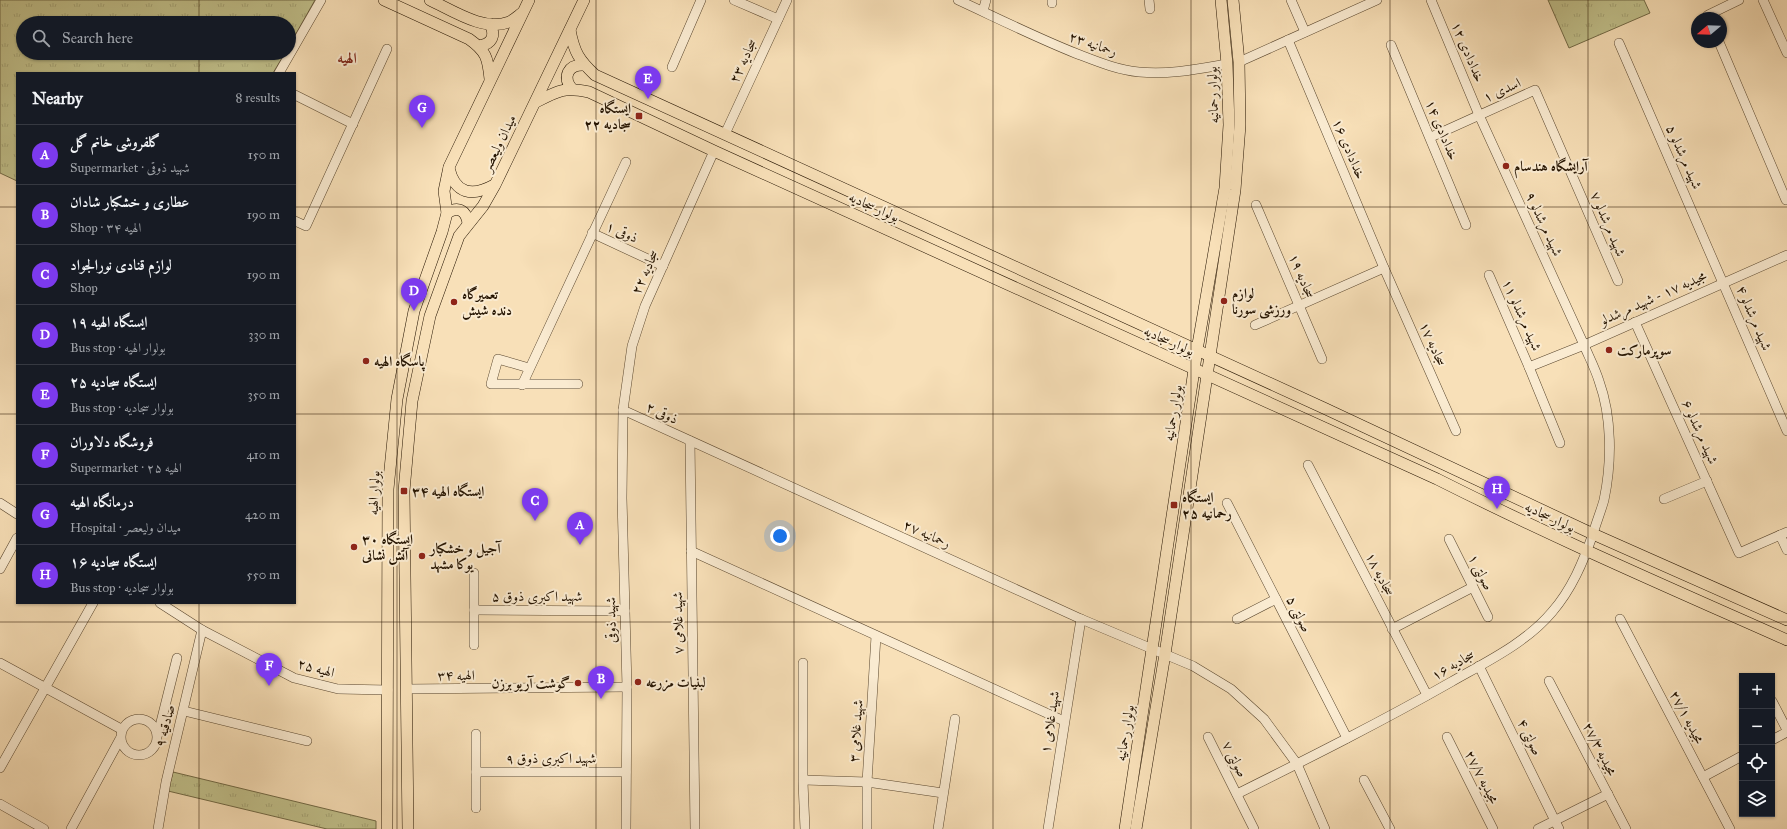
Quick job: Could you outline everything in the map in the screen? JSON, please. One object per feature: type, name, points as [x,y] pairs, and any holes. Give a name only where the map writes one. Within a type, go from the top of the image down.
[{"type":"main road","points":[[384,0],[469,39],[479,46],[488,62],[490,79]]},
{"type":"main road","points":[[430,0],[476,22],[490,24],[509,22],[523,13]]},
{"type":"main road","points":[[449,167],[529,0]]},
{"type":"main road","name":"میدان ولیعصر","points":[[449,167],[451,177],[456,184],[464,190],[472,193],[482,192],[495,185],[584,0]]},
{"type":"main road","name":"بولوار رحمانیه","points":[[1125,829],[1194,369],[1225,188],[1229,125],[1227,64],[1221,0]]},
{"type":"main road","name":"بولوار رحمانیه","points":[[1136,829],[1165,654],[1235,190],[1240,125],[1239,62],[1233,0]]},
{"type":"main road","points":[[479,46],[487,45],[492,39],[494,31],[490,24]]},
{"type":"main road","name":"بولوار سجادیه","points":[[570,30],[573,46],[584,64],[595,75],[1326,409],[1593,534],[1787,620]]},
{"type":"main road","points":[[572,89],[566,78],[568,72],[577,64],[584,64]]},
{"type":"main road","name":"بولوار سجادیه","points":[[536,102],[556,92],[572,89],[589,92],[714,151],[1207,376],[1437,479],[1587,551],[1787,640]]},
{"type":"main road","name":"بولوار الهیه","points":[[388,829],[388,490],[397,399],[414,311],[442,232],[447,213],[444,191],[449,167]]},
{"type":"main road","points":[[408,829],[404,491],[412,401],[430,316],[459,236],[483,206],[495,185]]},
{"type":"main road","points":[[447,213],[453,209],[461,210],[466,215],[468,223]]},
{"type":"main road","points":[[388,690],[406,689]]},
{"type":"street","points":[[296,43],[320,0]]},
{"type":"street","points":[[672,67],[701,0]]},
{"type":"street","points":[[734,0],[778,19]]},
{"type":"street","name":"سجادیه ۲۳","points":[[725,134],[787,0]]},
{"type":"street","name":"رحمانیه ۲۳","points":[[958,0],[1043,40],[1102,64],[1138,72],[1159,73],[1181,72],[1227,64]]},
{"type":"street","points":[[983,11],[986,0]]},
{"type":"street","points":[[1290,0],[1305,32]]},
{"type":"street","points":[[1239,62],[1377,0]]},
{"type":"street","name":"خدادادی ۱۲","points":[[1431,0],[1479,115]]},
{"type":"street","points":[[1716,12],[1739,0]]},
{"type":"street","points":[[1763,0],[1787,54]]},
{"type":"street","name":"خدادادی ۱۶","points":[[1288,40],[1384,268]]},
{"type":"street","name":"شهید مرشدلو ۵","points":[[1619,43],[1723,282]]},
{"type":"street","name":"خدادادی ۱۴","points":[[1391,45],[1431,137],[1466,225]]},
{"type":"street","points":[[1722,48],[1786,200]]},
{"type":"street","points":[[296,221],[306,226],[387,49]]},
{"type":"street","points":[[280,72],[286,60]]},
{"type":"street","name":"اسدی ۱","points":[[1431,137],[1535,90]]},
{"type":"street","name":"شهید مرشدلو ۷","points":[[1535,90],[1618,281]]},
{"type":"street","points":[[296,96],[353,124]]},
{"type":"street","name":"شهید مرشدلو ۹","points":[[1479,115],[1600,382],[1607,414],[1609,446],[1608,474],[1604,501],[1593,534]]},
{"type":"street","name":"سجادیه ۲۲","points":[[623,410],[632,346],[645,306],[714,151]]},
{"type":"street","points":[[522,385],[626,162]]},
{"type":"street","name":"سجادیه ۱۹","points":[[1256,205],[1322,359]]},
{"type":"street","name":"ذوقی ۱","points":[[592,234],[663,266]]},
{"type":"street","name":"مجیدیه ۱۷ - شهید مرشدلو","points":[[1529,367],[1787,255]]},
{"type":"street","points":[[1255,325],[1384,268]]},
{"type":"street","name":"سجادیه ۱۷","points":[[1384,268],[1456,431]]},
{"type":"street","name":"شهید مرشدلو ۱۱","points":[[1489,275],[1560,443]]},
{"type":"street","name":"شهید مرشدلو ۴","points":[[1723,282],[1787,431]]},
{"type":"street","name":"شهید مرشدلو ۶","points":[[1635,322],[1739,553],[1784,534]]},
{"type":"street","points":[[529,368],[498,359],[491,384],[578,384]]},
{"type":"street","name":"ذوقی ۲","points":[[623,410],[690,441]]},
{"type":"street","name":"شهید ذوقی","points":[[623,410],[622,498],[627,688],[626,829]]},
{"type":"street","name":"رحمانیه ۲۷","points":[[690,441],[1081,619],[1193,666],[1231,689],[1264,719],[1297,764],[1325,829]]},
{"type":"street","name":"شهید غلامی ۷","points":[[690,441],[695,829]]},
{"type":"street","name":"سجادیه ۱۸","points":[[1308,465],[1427,695]]},
{"type":"street","points":[[1664,499],[1707,481]]},
{"type":"street","points":[[0,503],[16,513]]},
{"type":"street","name":"صولتی ۵","points":[[1227,503],[1347,738]]},
{"type":"street","name":"سجادیه ۱۶","points":[[1237,794],[1427,695],[1479,666],[1525,637],[1552,612],[1573,582],[1593,534]]},
{"type":"street","points":[[1784,534],[1787,550]]},
{"type":"street","name":"صولتی ۱","points":[[1449,539],[1488,617]]},
{"type":"street","points":[[0,570],[16,540]]},
{"type":"street","points":[[691,551],[1064,721]]},
{"type":"street","name":"شهید اکبری ذوق ۵","points":[[474,573],[474,645]]},
{"type":"street","points":[[1392,629],[1473,587]]},
{"type":"street","points":[[1237,620],[1276,599]]},
{"type":"street","points":[[0,768],[92,604]]},
{"type":"street","name":"الهیه ۲۵","points":[[162,604],[202,630],[294,678],[338,689],[388,690]]},
{"type":"street","name":"شهید اکبری ذوق ۵","points":[[474,610],[625,611]]},
{"type":"street","name":"شهید غلامی ۱","points":[[1048,829],[1081,619]]},
{"type":"street","name":"مجیدیه ۲۷/۱","points":[[1620,619],[1730,829]]},
{"type":"street","name":"صادقیه ۹","points":[[158,829],[166,782],[202,630]]},
{"type":"street","name":"شهید غلامی ۳","points":[[867,829],[867,782],[876,636]]},
{"type":"street","points":[[120,739],[124,748],[131,754],[141,755],[150,752],[156,744],[177,658]]},
{"type":"street","points":[[0,663],[47,687],[122,729]]},
{"type":"street","points":[[803,663],[806,829]]},
{"type":"street","name":"صولتی ۴","points":[[1479,666],[1557,825]]},
{"type":"street","name":"مجیدیه ۲۷/۳","points":[[1549,681],[1626,829]]},
{"type":"street","name":"الهیه ۳۴","points":[[406,689],[627,688]]},
{"type":"street","points":[[1775,707],[1787,731],[1775,738]]},
{"type":"street","points":[[184,711],[307,741]]},
{"type":"street","points":[[71,829],[120,739],[122,729],[128,721],[137,718],[146,719],[154,725],[158,734]]},
{"type":"street","points":[[938,829],[955,719]]},
{"type":"street","points":[[476,734],[476,808]]},
{"type":"street","name":"صولتی ۷","points":[[1208,737],[1254,829]]},
{"type":"street","name":"مجیدیه ۲۷/۷","points":[[1447,737],[1492,829]]},
{"type":"street","points":[[1703,777],[1739,758]]},
{"type":"street","name":"شهید اکبری ذوق ۹","points":[[476,772],[626,772]]},
{"type":"street","points":[[804,780],[867,782],[943,793]]},
{"type":"street","points":[[1364,780],[1390,829]]},
{"type":"street","points":[[1538,829],[1557,825],[1608,794]]},
{"type":"street","points":[[0,804],[44,829]]},
{"type":"green space","points":[[0,0],[315,0],[296,34],[296,16],[16,16],[16,60],[281,60],[274,72],[16,72],[16,181],[0,173]]},
{"type":"green space","points":[[1548,0],[1644,0],[1650,13],[1569,48]]},
{"type":"green space","points":[[173,772],[376,821],[376,829],[327,829],[168,791]]},
{"type":"place","name":"ایستگاه سجادیه ۲۵","points":[[648,99]]},
{"type":"place","name":"ایستگاه سجادیه ۲۲","points":[[639,116]]},
{"type":"place","name":"درمانگاه الهیه","points":[[422,128]]},
{"type":"place","name":"آرایشگاه هندسام","points":[[1506,166]]},
{"type":"place","name":"لوازم ورزشی سورنا","points":[[1224,301]]},
{"type":"place","name":"تعمیرگاه دنده شیش","points":[[454,302]]},
{"type":"place","name":"ایستگاه الهیه ۱۹","points":[[414,311]]},
{"type":"place","name":"سوپرمارکت","points":[[1609,350]]},
{"type":"place","name":"پاسگاه الهیه","points":[[366,361]]},
{"type":"place","name":"ایستگاه الهیه ۳۴","points":[[404,491]]},
{"type":"place","name":"ایستگاه رحمانیه ۲۵","points":[[1174,505]]},
{"type":"place","name":"ایستگاه سجادیه ۱۶","points":[[1497,509]]},
{"type":"place","name":"لوازم قنادی نورالجواد","points":[[535,521]]},
{"type":"place","name":"گلفروشی خانم گل","points":[[580,545]]},
{"type":"place","name":"ایستگاه ۳۰ آتش نشانی","points":[[354,547]]},
{"type":"place","name":"آجیل و خشکبار یوکا مشهد","points":[[422,556]]},
{"type":"place","name":"لبنیات مزرعه","points":[[638,682]]},
{"type":"place","name":"گوشت آریو برزن","points":[[578,683]]},
{"type":"place","name":"فروشگاه دلاوران","points":[[269,686]]},
{"type":"place","name":"عطاری و خشکبار شادان","points":[[601,699]]},
{"type":"district","name":"الهیه","points":[[347,58]]}]
